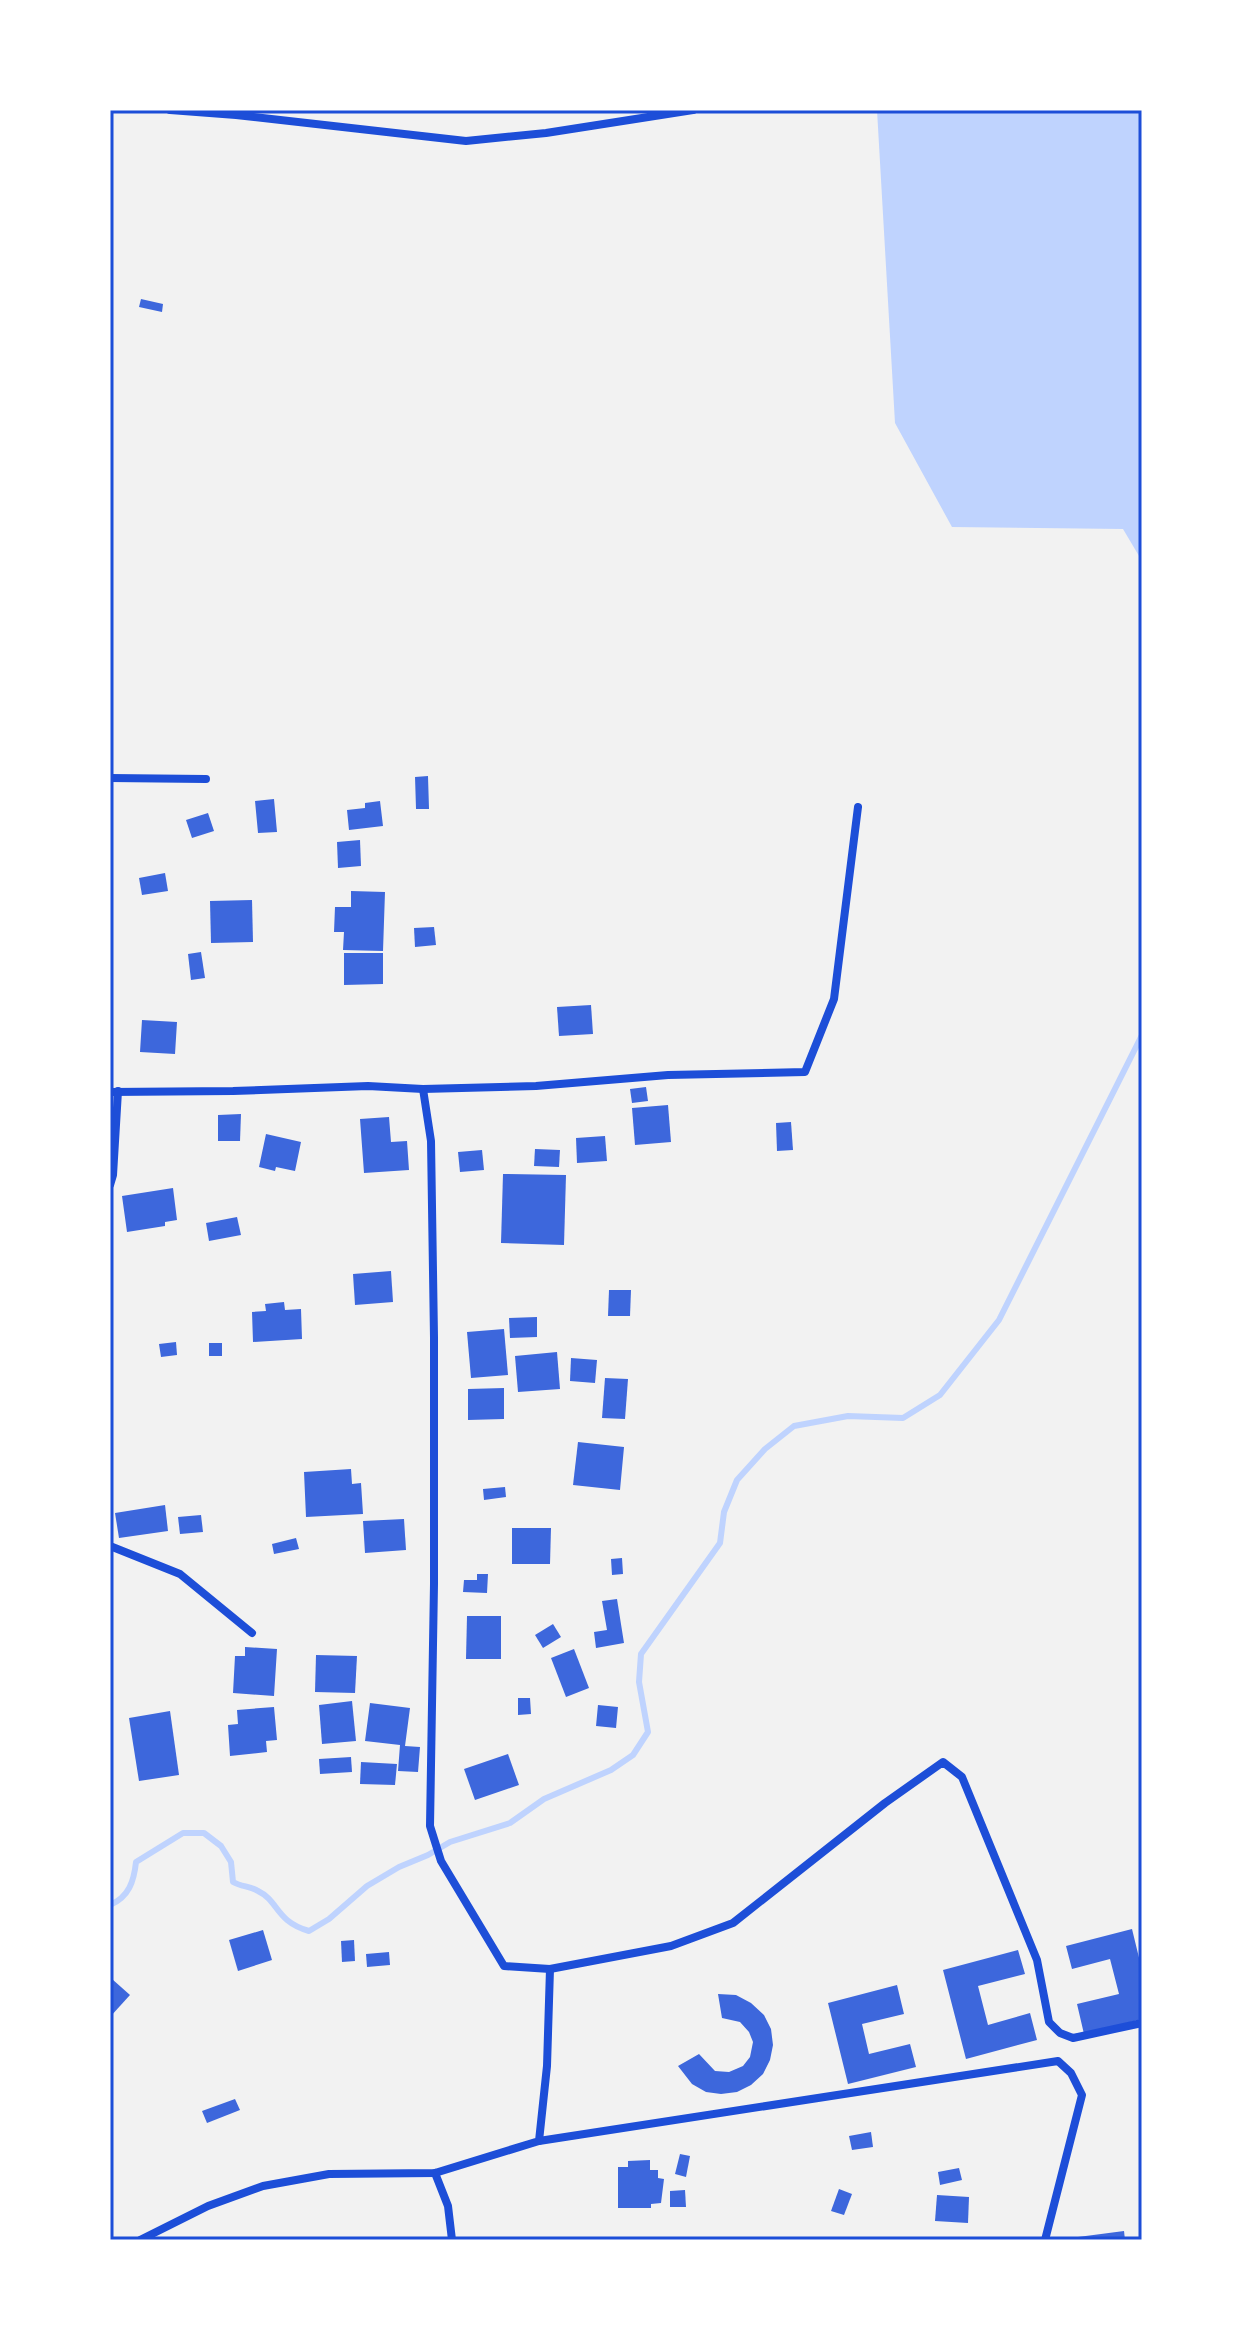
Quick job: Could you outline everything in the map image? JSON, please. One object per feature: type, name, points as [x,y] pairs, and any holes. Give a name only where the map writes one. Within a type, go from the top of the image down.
[{"type":"street","points":[[170,110],[466,141],[546,133],[693,110]]},
{"type":"street","points":[[110,778],[206,779]]},
{"type":"street","points":[[110,1185],[113,1175],[114,1091],[536,1086],[668,1075],[805,1072],[834,999],[858,807]]},
{"type":"street","points":[[423,1089],[431,1141],[434,1322],[430,1826],[441,1861],[504,1966],[550,1969],[671,1946],[733,1923],[885,1803],[943,1762],[962,1777],[1037,1960],[1049,2022],[1060,2033],[1073,2038],[1142,2023]]},
{"type":"street","points":[[110,1546],[180,1574],[252,1633]]},
{"type":"street","points":[[539,2141],[547,2066],[550,1969]]},
{"type":"street","points":[[140,2240],[208,2206],[263,2186],[329,2174],[435,2173],[539,2141],[1058,2061],[1071,2073],[1082,2095],[1045,2240]]},
{"type":"street","points":[[435,2173],[448,2206],[452,2240]]},
{"type":"water","points":[[877,110],[1142,110],[1142,561],[1123,529],[952,527],[895,423]]},
{"type":"building","points":[[141,299],[163,304],[162,312],[139,307]]},
{"type":"building","points":[[428,776],[429,809],[416,809],[415,777]]},
{"type":"building","points":[[274,799],[277,832],[258,833],[255,801]]},
{"type":"building","points":[[380,801],[383,826],[349,830],[347,810],[365,808],[365,803]]},
{"type":"building","points":[[208,813],[214,831],[192,838],[186,820]]},
{"type":"building","points":[[360,840],[361,866],[338,868],[337,842]]},
{"type":"building","points":[[165,873],[168,891],[142,895],[139,878]]},
{"type":"building","points":[[351,891],[385,892],[383,951],[343,950],[344,932],[334,932],[335,907],[351,907]]},
{"type":"building","points":[[252,900],[253,942],[211,943],[210,901]]},
{"type":"building","points":[[434,927],[436,945],[415,947],[414,928]]},
{"type":"building","points":[[201,952],[205,978],[191,980],[188,954]]},
{"type":"building","points":[[344,953],[383,953],[383,984],[344,985]]},
{"type":"building","points":[[591,1005],[593,1034],[559,1036],[557,1007]]},
{"type":"building","points":[[142,1020],[177,1022],[175,1054],[140,1052]]},
{"type":"building","points":[[646,1087],[648,1101],[632,1103],[630,1089]]},
{"type":"building","points":[[668,1105],[671,1142],[635,1145],[632,1108]]},
{"type":"building","points":[[241,1114],[240,1141],[218,1141],[218,1115]]},
{"type":"building","points":[[389,1117],[391,1142],[407,1141],[409,1170],[364,1173],[360,1119]]},
{"type":"building","points":[[791,1122],[793,1150],[777,1151],[776,1123]]},
{"type":"building","points":[[266,1134],[301,1142],[295,1171],[259,1167]]},
{"type":"building","points":[[605,1136],[607,1161],[577,1163],[576,1138]]},
{"type":"building","points":[[535,1149],[560,1150],[559,1167],[534,1166]]},
{"type":"building","points":[[482,1150],[484,1170],[460,1172],[458,1152]]},
{"type":"building","points":[[503,1174],[566,1175],[564,1245],[501,1243]]},
{"type":"building","points":[[173,1188],[177,1220],[165,1222],[165,1226],[127,1232],[122,1196]]},
{"type":"building","points":[[237,1217],[241,1235],[209,1241],[206,1223]]},
{"type":"building","points":[[391,1271],[393,1302],[355,1305],[353,1274]]},
{"type":"building","points":[[609,1290],[631,1290],[630,1316],[608,1316]]},
{"type":"building","points":[[284,1302],[285,1310],[301,1309],[302,1339],[253,1342],[252,1312],[266,1311],[265,1304]]},
{"type":"building","points":[[537,1317],[537,1337],[510,1338],[509,1318]]},
{"type":"building","points":[[504,1329],[508,1375],[471,1378],[467,1332]]},
{"type":"building","points":[[176,1342],[177,1355],[161,1357],[159,1344]]},
{"type":"building","points":[[209,1343],[222,1343],[222,1356],[209,1356]]},
{"type":"building","points":[[557,1352],[560,1389],[518,1392],[515,1356]]},
{"type":"building","points":[[571,1358],[597,1360],[595,1383],[570,1381]]},
{"type":"building","points":[[605,1378],[628,1379],[625,1419],[602,1418]]},
{"type":"building","points":[[504,1388],[504,1419],[468,1420],[468,1389]]},
{"type":"building","points":[[578,1442],[624,1447],[620,1490],[573,1485]]},
{"type":"building","points":[[351,1469],[352,1484],[361,1483],[363,1514],[306,1517],[304,1472]]},
{"type":"building","points":[[505,1487],[506,1497],[484,1500],[483,1489]]},
{"type":"building","points":[[165,1505],[168,1531],[119,1538],[115,1513]]},
{"type":"building","points":[[201,1515],[203,1532],[180,1534],[178,1517]]},
{"type":"building","points":[[404,1519],[406,1550],[365,1553],[363,1521]]},
{"type":"building","points":[[512,1528],[551,1528],[550,1564],[512,1564]]},
{"type":"building","points":[[296,1538],[299,1549],[274,1554],[272,1544]]},
{"type":"building","points":[[622,1558],[623,1574],[612,1575],[611,1559]]},
{"type":"building","points":[[477,1574],[488,1574],[487,1593],[463,1592],[464,1580],[477,1580]]},
{"type":"building","points":[[617,1599],[624,1643],[596,1648],[594,1632],[607,1630],[602,1601]]},
{"type":"building","points":[[467,1616],[501,1616],[501,1659],[466,1659]]},
{"type":"building","points":[[553,1624],[561,1637],[543,1648],[535,1635]]},
{"type":"building","points":[[245,1647],[277,1649],[274,1696],[233,1693],[235,1656],[245,1656]]},
{"type":"building","points":[[574,1649],[589,1688],[566,1697],[551,1658]]},
{"type":"building","points":[[316,1655],[357,1656],[355,1693],[315,1692]]},
{"type":"building","points":[[518,1698],[530,1698],[531,1714],[518,1715]]},
{"type":"building","points":[[352,1701],[356,1741],[322,1744],[319,1705]]},
{"type":"building","points":[[370,1703],[410,1708],[405,1746],[420,1747],[418,1772],[398,1771],[400,1745],[365,1741]]},
{"type":"building","points":[[598,1705],[618,1707],[616,1728],[596,1726]]},
{"type":"building","points":[[274,1707],[277,1740],[266,1741],[267,1752],[230,1756],[228,1725],[238,1724],[237,1710]]},
{"type":"building","points":[[170,1711],[179,1775],[139,1781],[129,1718]]},
{"type":"building","points":[[508,1754],[519,1785],[475,1800],[464,1769]]},
{"type":"building","points":[[351,1757],[352,1772],[320,1774],[319,1759]]},
{"type":"building","points":[[361,1762],[397,1764],[395,1785],[360,1784]]},
{"type":"building","points":[[1132,1929],[1142,1970],[1142,2019],[1084,2034],[1077,2004],[1119,1994],[1110,1959],[1072,1969],[1066,1946]]},
{"type":"building","points":[[263,1930],[272,1960],[238,1971],[229,1940]]},
{"type":"building","points":[[354,1940],[355,1961],[342,1962],[341,1941]]},
{"type":"building","points":[[1018,1950],[1025,1974],[978,1986],[988,2025],[1030,2013],[1037,2040],[966,2059],[943,1970]]},
{"type":"building","points":[[389,1952],[390,1965],[367,1967],[366,1954]]},
{"type":"building","points":[[112,1979],[130,1995],[110,2017],[110,1981]]},
{"type":"building","points":[[897,1985],[904,2014],[862,2024],[869,2054],[910,2044],[916,2067],[848,2084],[828,2003]]},
{"type":"building","points":[[718,1994],[736,1995],[764,2015],[771,2029],[773,2045],[763,2074],[737,2092],[721,2094],[706,2092],[692,2084],[678,2066],[699,2054],[715,2071],[729,2072],[743,2066],[750,2057],[753,2042],[749,2032],[740,2022],[722,2018]]},
{"type":"building","points":[[235,2099],[240,2110],[207,2123],[202,2111]]},
{"type":"building","points":[[871,2132],[873,2147],[852,2150],[849,2136]]},
{"type":"building","points":[[680,2154],[690,2156],[686,2177],[675,2174]]},
{"type":"building","points":[[650,2160],[650,2170],[658,2170],[658,2178],[664,2179],[661,2203],[651,2204],[651,2208],[618,2208],[618,2167],[628,2167],[628,2161]]},
{"type":"building","points":[[959,2168],[962,2180],[940,2185],[938,2172]]},
{"type":"building","points":[[839,2189],[852,2194],[844,2215],[831,2211]]},
{"type":"building","points":[[685,2190],[686,2207],[670,2207],[670,2191]]},
{"type":"building","points":[[937,2195],[969,2197],[968,2223],[935,2221]]},
{"type":"building","points":[[1124,2231],[1125,2240],[1079,2240],[1078,2237]]},
{"type":"waterway","points":[[110,1905],[122,1898],[129,1888],[136,1862],[183,1833],[204,1833],[221,1846],[231,1862],[233,1882],[265,1895],[283,1917],[309,1931],[329,1919],[367,1886],[399,1867],[450,1842],[510,1823],[544,1799],[611,1770],[633,1755],[648,1732],[639,1682],[641,1654],[720,1543],[724,1512],[737,1480],[765,1449],[794,1426],[848,1416],[903,1418],[940,1395],[999,1320],[1142,1035]]}]
